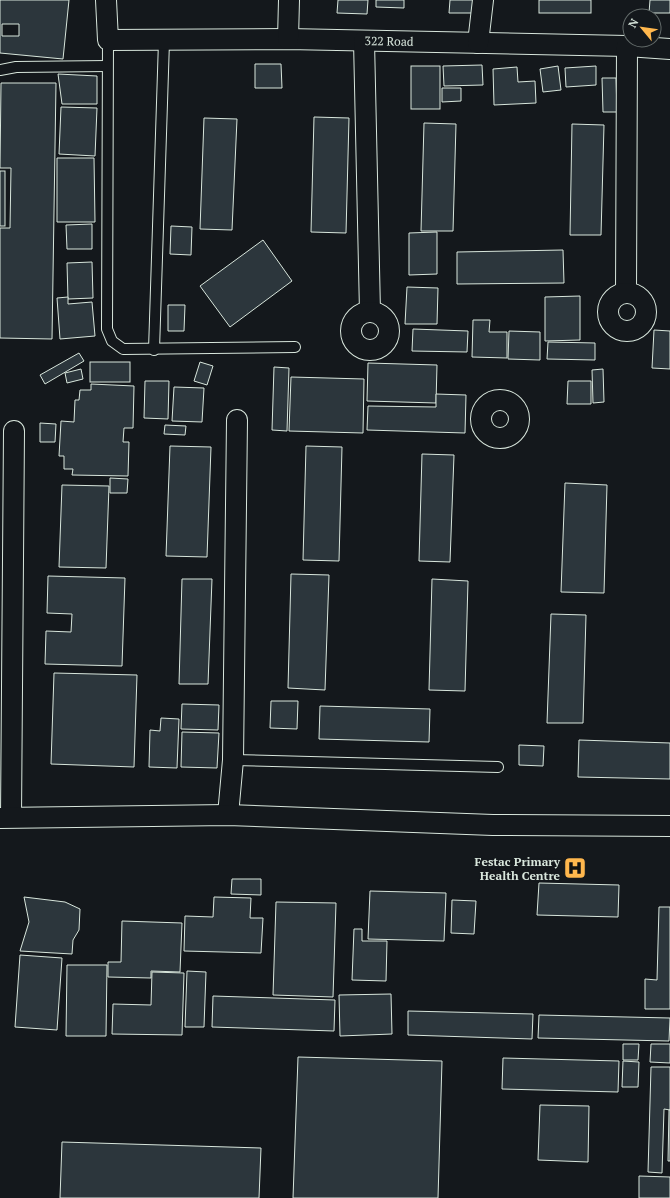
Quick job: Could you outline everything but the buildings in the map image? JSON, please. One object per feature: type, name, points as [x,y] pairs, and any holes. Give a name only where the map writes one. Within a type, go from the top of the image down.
[{"type":"street","points":[[106,0],[108,40]]},
{"type":"street","points":[[288,39],[289,0]]},
{"type":"street","points":[[478,43],[483,0]]},
{"type":"street","name":"322 Road","points":[[108,40],[164,41],[288,39],[622,46]]},
{"type":"street","points":[[364,41],[370,312]]},
{"type":"street","points":[[626,293],[627,48]]},
{"type":"street","points":[[228,815],[233,760],[238,420]]},
{"type":"street","points":[[14,431],[5,818],[228,815],[493,825],[670,826]]},
{"type":"lane","points":[[108,40],[107,329],[112,341],[123,350],[295,347]]},
{"type":"lane","points":[[154,350],[164,41]]},
{"type":"lane","points":[[0,70],[16,67],[107,66]]},
{"type":"lane","points":[[233,760],[498,767]]},
{"type":"place","name":"Festac Primary Health Centre","points":[[575,868]]}]
